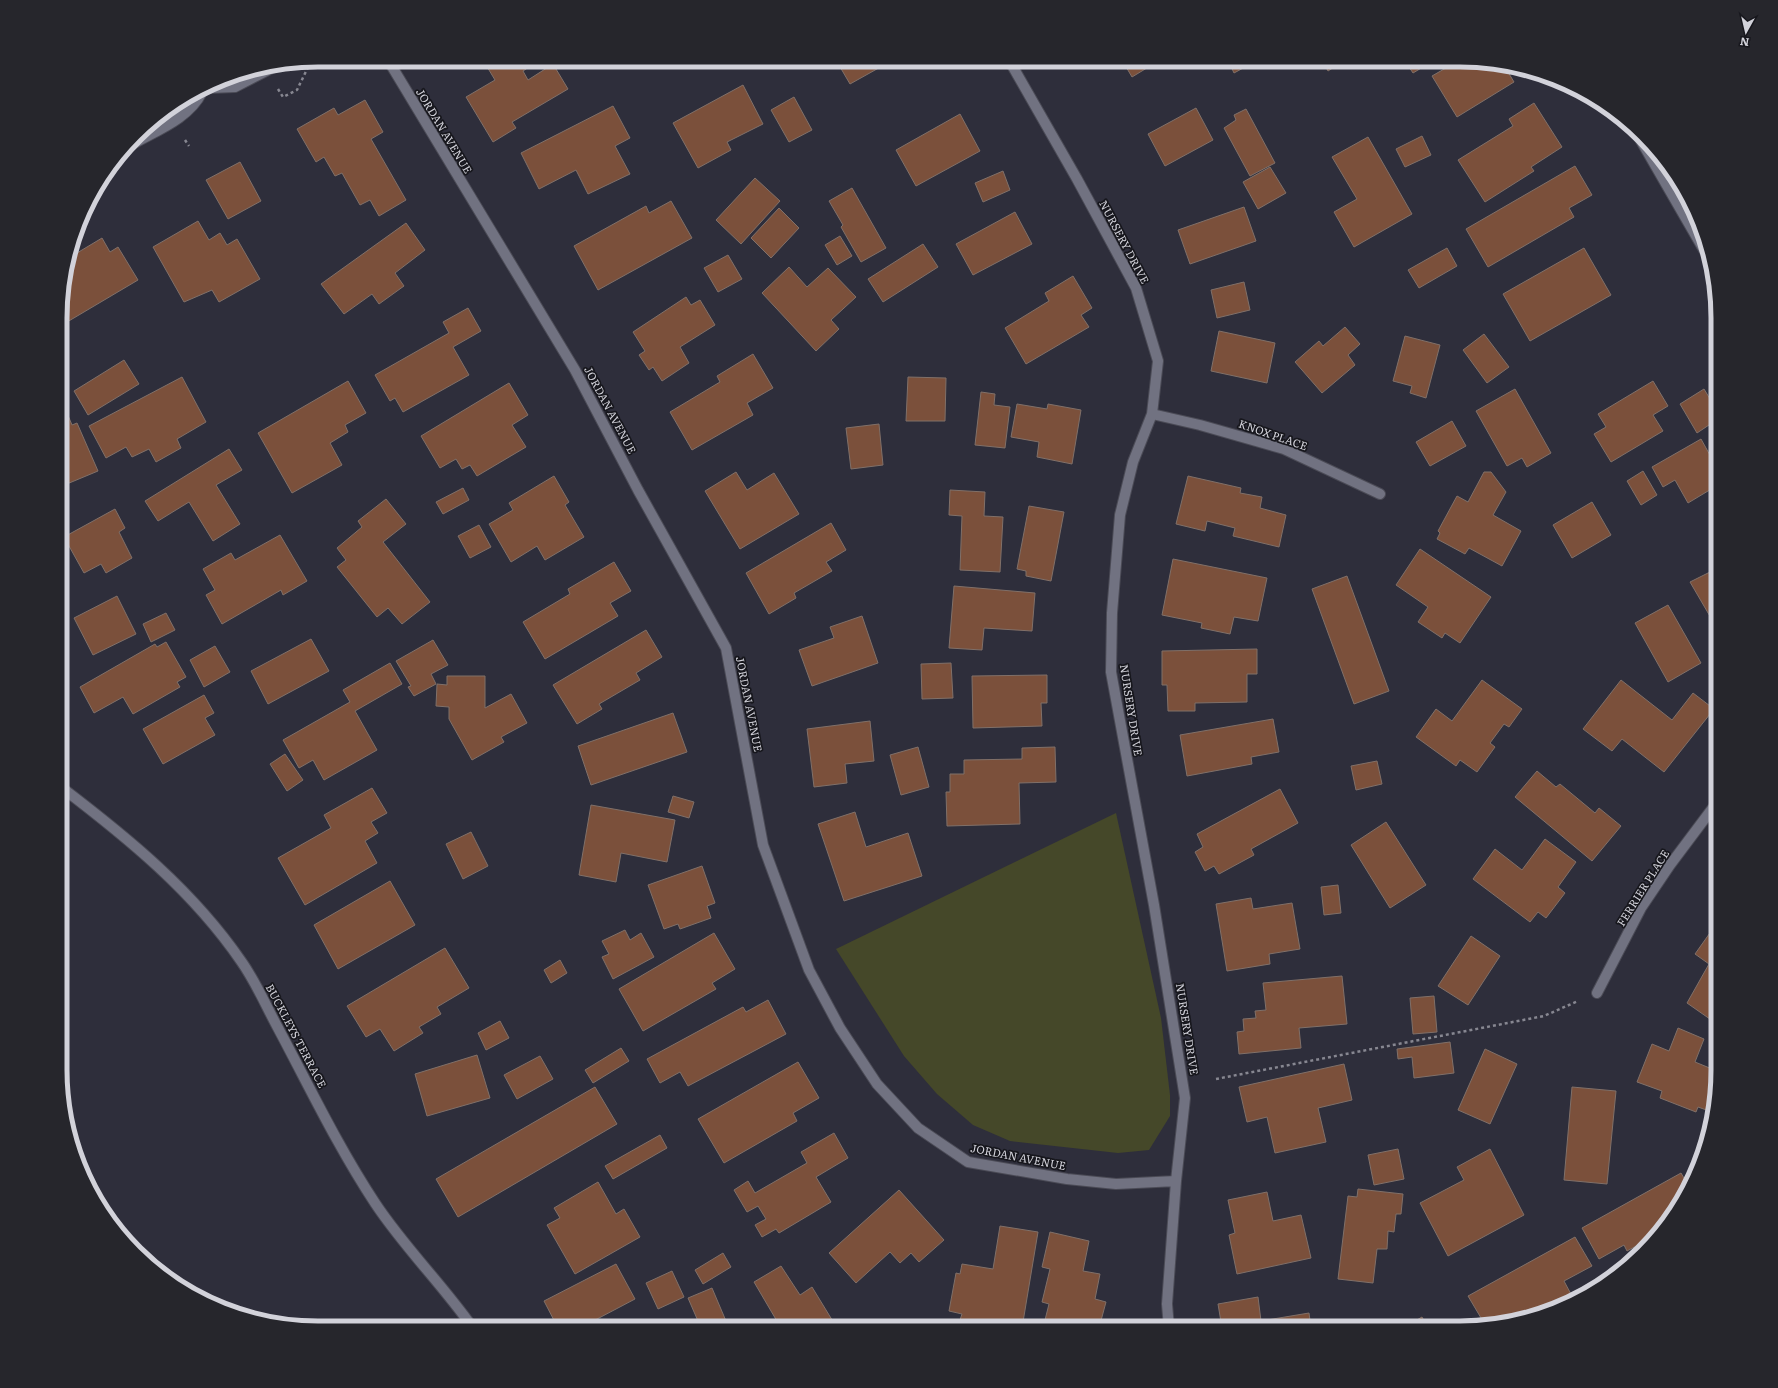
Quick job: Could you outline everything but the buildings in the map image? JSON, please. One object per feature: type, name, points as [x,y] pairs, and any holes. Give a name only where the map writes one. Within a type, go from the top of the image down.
[{"type":"street","name":"JORDAN AVENUE","points":[[392,67],[575,370],[638,490],[726,648],[763,845],[809,970],[840,1028],[877,1084],[918,1128],[968,1162],[1067,1179],[1116,1184],[1176,1181]]},
{"type":"street","name":"NURSERY DRIVE","points":[[1013,67],[1077,179],[1136,288],[1158,361],[1152,414],[1133,462],[1120,515],[1112,613],[1111,672],[1154,905],[1185,1098],[1176,1181],[1167,1304],[1168,1321]]},
{"type":"street","points":[[218,88],[235,87],[260,74]]},
{"type":"street","points":[[140,140],[182,116],[196,103],[199,97]]},
{"type":"street","points":[[1645,148],[1699,241]]},
{"type":"street","name":"KNOX PLACE","points":[[1152,414],[1206,426],[1284,449],[1380,494]]},
{"type":"street","name":"BUCKLEYS TERRACE","points":[[67,792],[119,832],[153,861],[214,925],[242,963],[343,1150],[375,1202],[392,1227],[468,1321]]},
{"type":"street","name":"FERRIER PLACE","points":[[1597,993],[1641,908],[1670,865],[1711,810]]},
{"type":"path","points":[[276,85],[283,98],[297,90],[308,68]]},
{"type":"path","points":[[1216,1079],[1544,1016],[1597,993]]},
{"type":"green space","points":[[1116,813],[1161,1018],[1170,1095],[1170,1116],[1149,1150],[1118,1153],[1010,1141],[973,1125],[937,1094],[904,1056],[836,949]]}]
